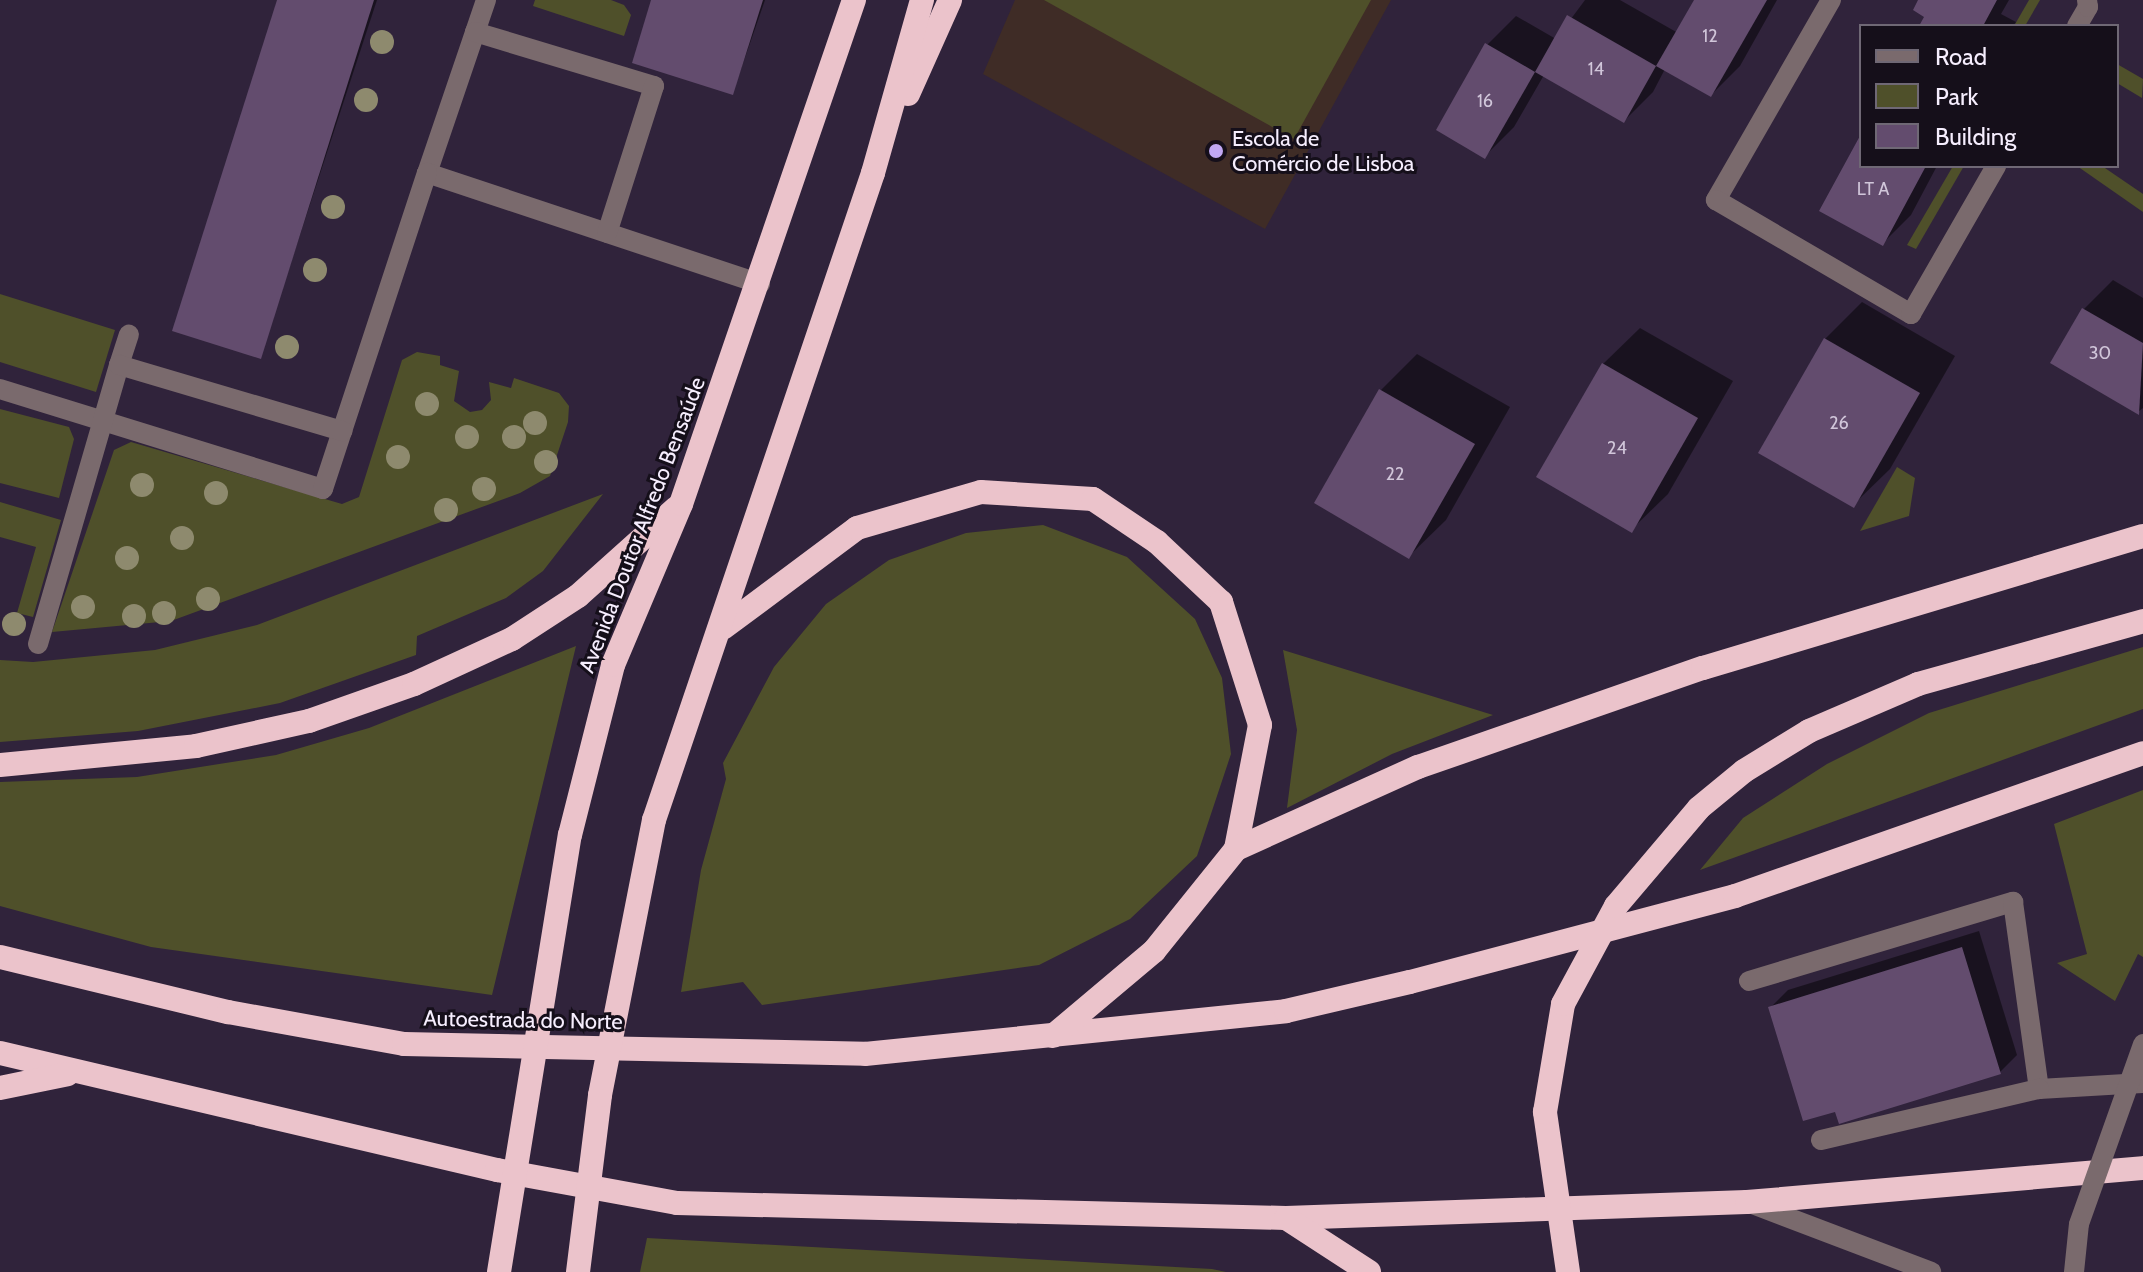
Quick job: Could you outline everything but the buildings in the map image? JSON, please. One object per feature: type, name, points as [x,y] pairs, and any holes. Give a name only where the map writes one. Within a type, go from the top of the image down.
[{"type":"highway","name":"Avenida Doutor Alfredo Bensaúde","points":[[499,1272],[570,835],[613,665],[681,504],[760,284],[854,0]]},
{"type":"highway","points":[[578,1272],[600,1095],[654,820],[723,628],[873,173],[922,0]]},
{"type":"highway","points":[[873,173],[950,0]]},
{"type":"highway","points":[[723,628],[857,528],[981,492],[1093,499],[1157,542],[1221,602],[1260,725],[1236,849]]},
{"type":"highway","points":[[0,765],[196,746],[309,721],[414,684],[512,639],[578,596],[681,504]]},
{"type":"highway","points":[[1053,1036],[1154,951],[1236,849],[1418,767],[1703,668],[2143,536]]},
{"type":"highway","points":[[1568,1272],[1545,1112],[1563,1004],[1616,906],[1699,808],[1744,771],[1809,731],[1918,684],[2143,621]]},
{"type":"highway","name":"Autoestrada do Norte","points":[[0,957],[228,1012],[404,1044],[865,1054],[1286,1011],[1644,924],[2143,753]]},
{"type":"highway","points":[[0,1053],[497,1170],[677,1203],[1286,1218],[1747,1202],[2143,1168]]},
{"type":"highway","points":[[0,1088],[76,1072]]},
{"type":"highway","points":[[1286,1218],[1369,1272]]},
{"type":"street","points":[[0,389],[323,489],[486,0]]},
{"type":"street","points":[[1831,0],[1716,200],[1911,314],[1995,168]]},
{"type":"street","points":[[2078,24],[2087,0]]},
{"type":"street","points":[[475,32],[654,86],[607,233]]},
{"type":"street","points":[[427,173],[760,284]]},
{"type":"street","points":[[38,644],[129,335]]},
{"type":"street","points":[[119,365],[342,431]]},
{"type":"street","points":[[2099,633],[2143,610]]},
{"type":"street","points":[[1749,981],[2013,902],[2039,1089]]},
{"type":"street","points":[[2074,1272],[2079,1224],[2143,1044]]},
{"type":"street","points":[[1821,1140],[2039,1089],[2143,1083]]},
{"type":"street","points":[[1747,1202],[1931,1272]]},
{"type":"shaded area","name":"Escola de Comércio de Lisboa","points":[[1015,0],[1391,0],[1265,229],[983,74]]},
{"type":"green space","points":[[535,0],[611,0],[624,5],[631,15],[624,36],[533,6]]},
{"type":"green space","points":[[1044,0],[1371,0],[1294,139]]},
{"type":"green space","points":[[2029,0],[2040,0],[2026,24],[2015,24]]},
{"type":"green space","points":[[2119,65],[2143,79],[2142,98],[2119,84]]},
{"type":"green space","points":[[1952,168],[1963,168],[1916,249],[1907,245]]},
{"type":"green space","points":[[2080,168],[2105,168],[2143,194],[2143,212]]},
{"type":"green space","points":[[0,294],[115,330],[96,392],[0,362]]},
{"type":"green space","points":[[417,352],[440,356],[440,365],[459,371],[454,401],[470,412],[482,410],[491,400],[489,382],[511,388],[514,378],[559,393],[569,406],[568,422],[550,476],[520,493],[171,621],[52,632],[114,450],[131,442],[342,504],[359,497],[402,360]]},
{"type":"green space","points":[[0,409],[69,427],[74,439],[59,498],[0,483]]},
{"type":"green space","points":[[1897,467],[1915,478],[1909,516],[1860,531]]},
{"type":"green space","points":[[603,494],[543,571],[506,598],[417,636],[416,655],[280,703],[138,731],[0,742],[0,660],[33,662],[155,650],[257,625]]},
{"type":"green space","points":[[0,502],[61,520],[33,617],[17,613],[36,547],[0,537]]},
{"type":"green space","points":[[1043,525],[1127,557],[1195,619],[1222,678],[1231,754],[1197,856],[1130,919],[1039,965],[762,1005],[743,982],[681,992],[701,870],[726,779],[723,763],[774,667],[826,604],[889,560],[966,533]]},
{"type":"green space","points":[[576,646],[492,995],[151,947],[0,906],[0,782],[137,777],[276,755],[369,728]]},
{"type":"green space","points":[[2143,647],[2143,709],[1700,870],[1743,818],[1827,764],[1929,713]]},
{"type":"green space","points":[[1283,650],[1493,715],[1392,754],[1287,808],[1297,730]]},
{"type":"green space","points":[[2143,790],[2143,957],[2138,954],[2115,1001],[2057,963],[2087,954],[2054,824]]},
{"type":"green space","points":[[647,1238],[1212,1269],[1226,1272],[640,1272]]},
{"type":"place","name":"Escola de Comércio de Lisboa","points":[[1216,151]]}]
